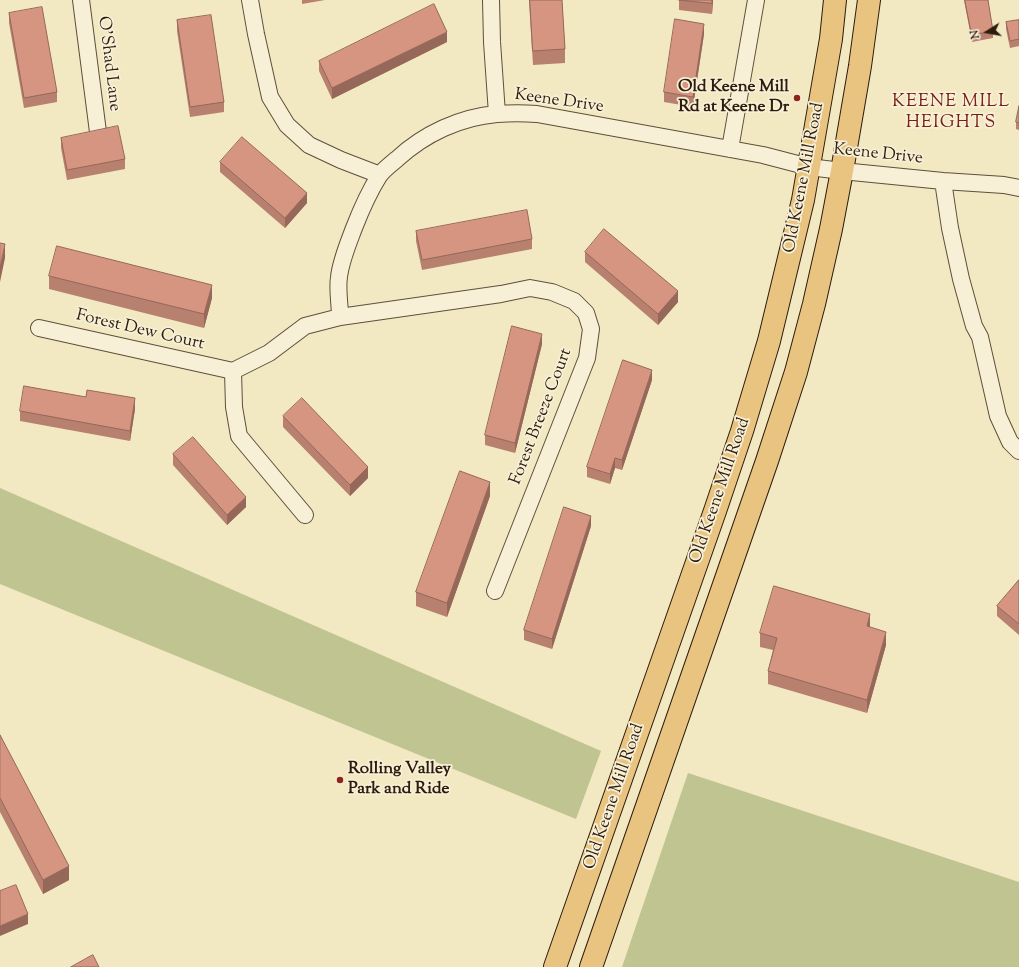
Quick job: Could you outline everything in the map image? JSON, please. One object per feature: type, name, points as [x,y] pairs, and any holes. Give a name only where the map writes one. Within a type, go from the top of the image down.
[{"type":"main road","name":"Old Keene Mill Road","points":[[556,967],[742,431],[769,342],[801,208],[809,167],[831,39],[835,0]]},
{"type":"main road","name":"Old Keene Mill Road","points":[[591,967],[768,461],[796,372],[814,304],[831,229],[860,66],[868,0]]},
{"type":"street","name":"O'Shad Lane","points":[[81,0],[98,132]]},
{"type":"street","points":[[250,0],[270,97],[287,125],[309,145],[341,160],[380,175]]},
{"type":"street","points":[[491,0],[492,42],[497,114]]},
{"type":"street","points":[[730,149],[756,0]]},
{"type":"street","name":"Keene Drive","points":[[340,317],[339,279],[341,264],[362,207],[380,175],[419,141],[444,128],[477,117],[497,114],[537,114],[763,155],[809,167],[943,181],[1004,185],[1019,188]]},
{"type":"street","points":[[943,181],[950,228],[959,272],[974,326],[980,338],[998,416],[1010,442],[1019,451]]},
{"type":"street","name":"Forest Breeze Court","points":[[340,317],[501,294],[530,288],[552,292],[574,301],[586,313],[591,329],[587,358],[495,591]]},
{"type":"street","points":[[305,515],[239,436],[234,407],[233,371],[269,353],[305,326],[340,317]]},
{"type":"street","name":"Forest Dew Court","points":[[39,328],[233,371]]},
{"type":"green space","points":[[0,488],[601,751],[576,819],[0,584]]},
{"type":"green space","points":[[688,773],[1019,882],[1019,967],[622,967]]},
{"type":"building","points":[[530,0],[562,0],[565,49],[533,51]]},
{"type":"building","points":[[679,0],[712,0],[712,3]]},
{"type":"building","points":[[965,0],[988,0],[993,31],[972,35]]},
{"type":"building","points":[[434,4],[447,32],[332,88],[319,61]]},
{"type":"building","points":[[42,7],[57,92],[24,98],[9,13]]},
{"type":"building","points":[[211,15],[224,102],[190,107],[177,20]]},
{"type":"building","points":[[675,19],[704,24],[693,97],[664,92]]},
{"type":"building","points":[[1019,20],[1019,39],[1010,41],[1006,22]]},
{"type":"building","points":[[1019,106],[1019,123],[1016,122]]},
{"type":"building","points":[[118,126],[125,159],[67,170],[61,138]]},
{"type":"building","points":[[242,137],[307,193],[285,218],[220,162]]},
{"type":"building","points":[[527,210],[532,239],[422,260],[416,231]]},
{"type":"building","points":[[604,229],[678,291],[658,314],[585,252]]},
{"type":"building","points":[[0,243],[5,244],[0,268]]},
{"type":"building","points":[[57,246],[212,285],[204,314],[49,276]]},
{"type":"building","points":[[512,326],[542,334],[515,443],[485,435]]},
{"type":"building","points":[[623,360],[652,370],[622,460],[615,458],[610,474],[587,467]]},
{"type":"building","points":[[24,386],[86,397],[87,390],[135,398],[130,431],[20,411]]},
{"type":"building","points":[[302,398],[368,467],[350,485],[283,416]]},
{"type":"building","points":[[193,437],[246,497],[227,515],[173,454]]},
{"type":"building","points":[[460,471],[490,482],[447,603],[416,592]]},
{"type":"building","points":[[564,507],[591,516],[552,639],[524,630]]},
{"type":"building","points":[[1019,580],[1019,624],[997,606]]},
{"type":"building","points":[[774,586],[870,614],[867,626],[886,632],[867,700],[768,671],[777,638],[760,633]]},
{"type":"building","points":[[0,735],[69,866],[43,880],[0,798]]},
{"type":"building","points":[[16,885],[28,914],[0,926],[0,891]]},
{"type":"building","points":[[93,955],[99,967],[71,967]]},
{"type":"place","name":"Old Keene Mill Rd at Keene Dr","points":[[797,98]]},
{"type":"place","name":"Rolling Valley Park and Ride","points":[[340,780]]},
{"type":"district","name":"KEENE MILL HEIGHTS","points":[[951,113]]}]
